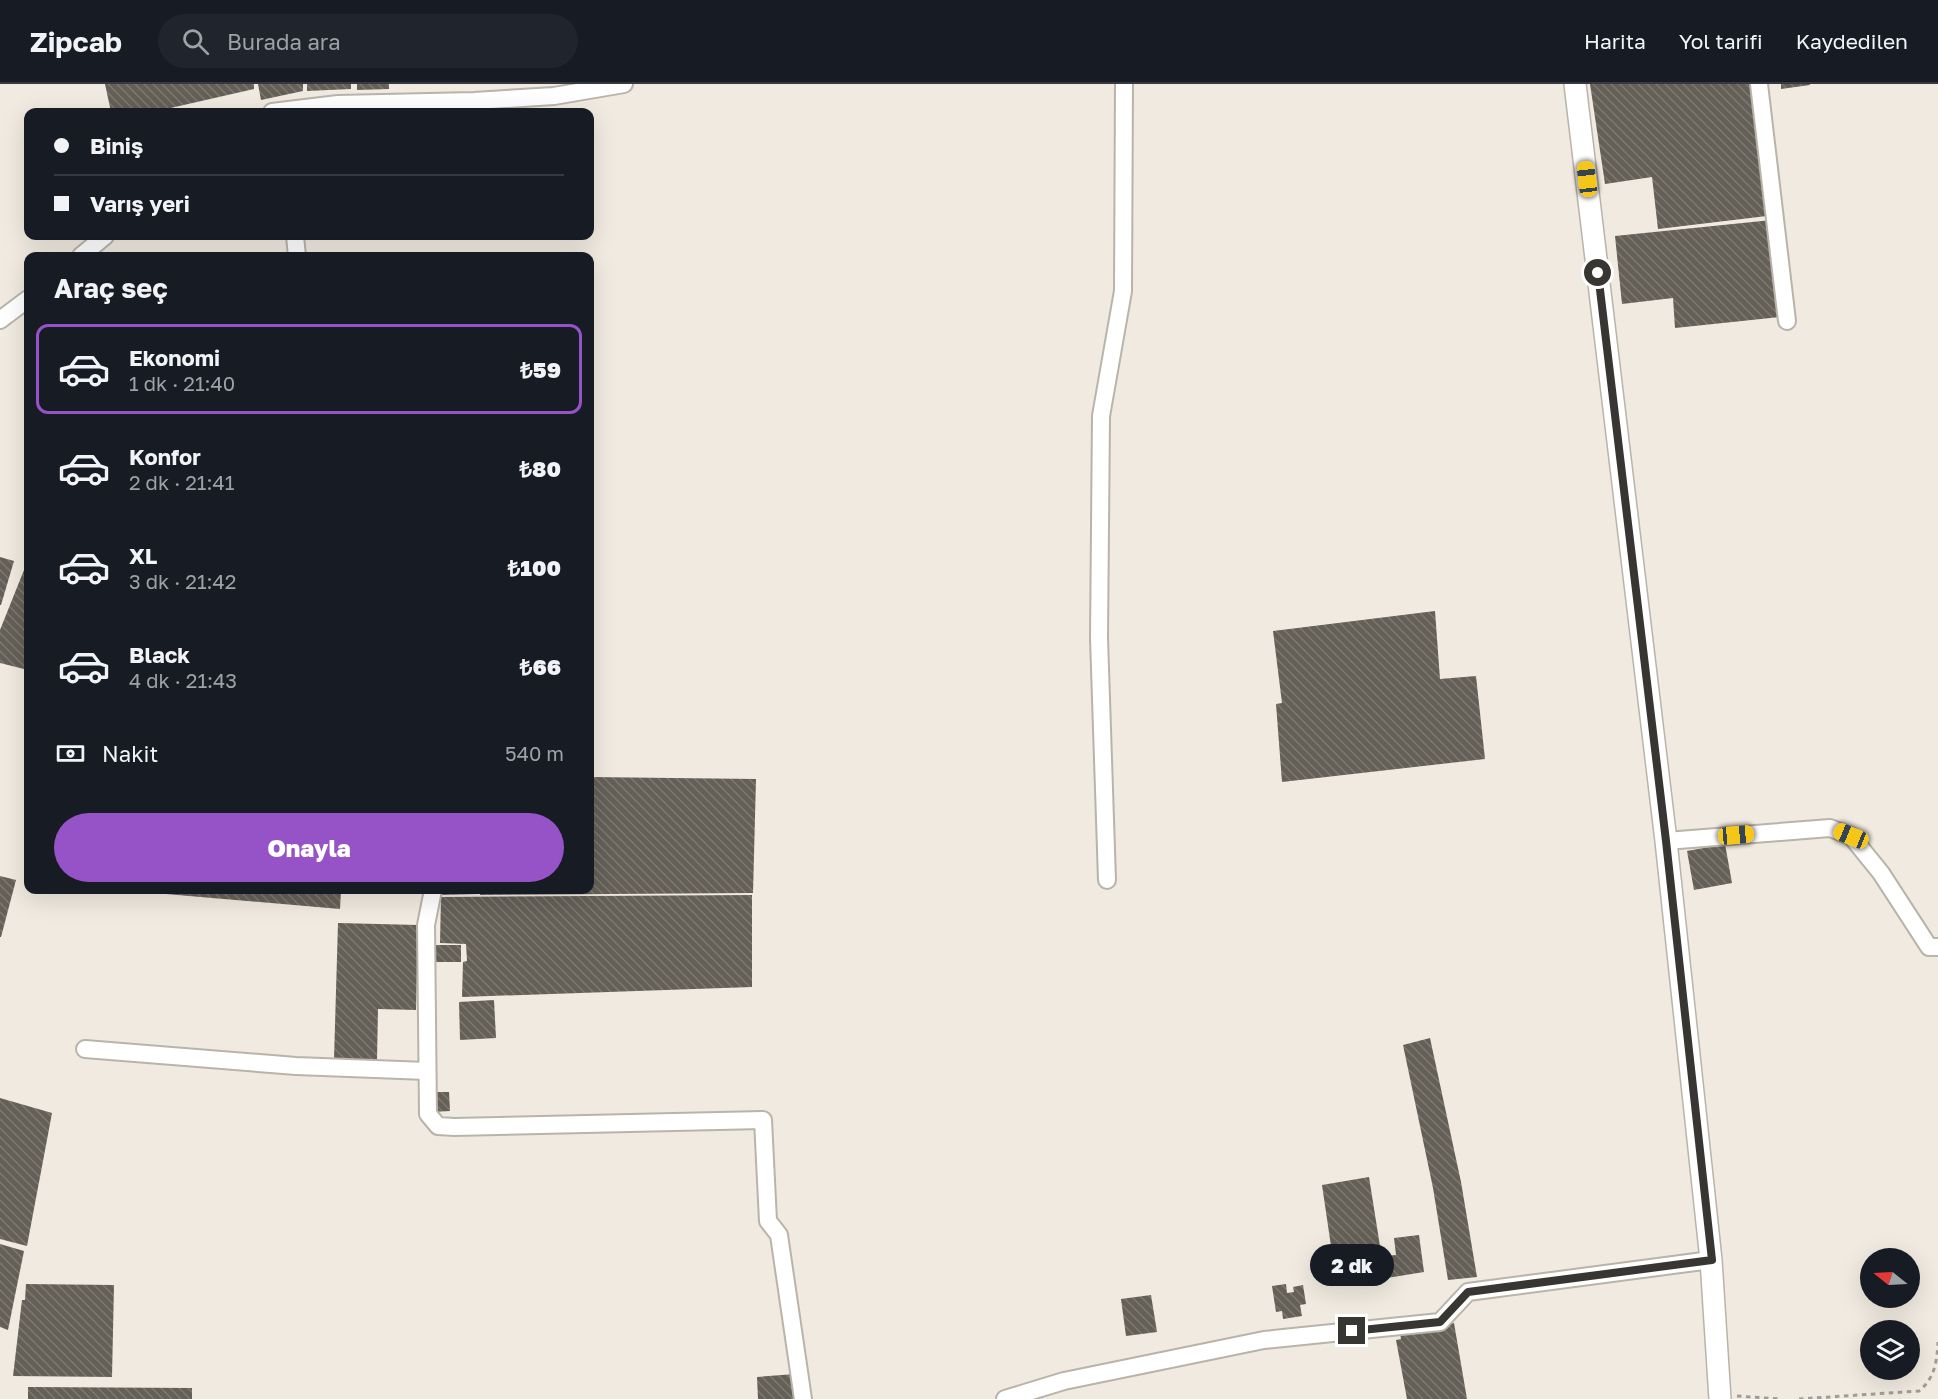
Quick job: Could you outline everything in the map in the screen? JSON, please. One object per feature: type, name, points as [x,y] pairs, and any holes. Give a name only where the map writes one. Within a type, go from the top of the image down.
[{"type":"street","points":[[306,108],[338,104],[474,101],[554,96],[624,84]]},
{"type":"street","points":[[1107,880],[1099,638],[1101,416],[1123,291],[1124,84]]},
{"type":"street","points":[[1575,84],[1666,841],[1712,1260],[1720,1397]]},
{"type":"street","points":[[1759,84],[1786,321]]},
{"type":"street","points":[[86,252],[100,240]]},
{"type":"street","points":[[0,320],[24,302]]},
{"type":"street","points":[[1666,841],[1830,828],[1851,836],[1881,873],[1929,947],[1938,947]]},
{"type":"street","points":[[432,894],[426,925],[428,1114],[438,1126],[763,1120],[768,1221],[779,1235],[803,1399]]},
{"type":"street","points":[[85,1049],[296,1066],[427,1071]]},
{"type":"street","points":[[1005,1399],[1064,1381],[1264,1340],[1440,1322],[1468,1292],[1712,1260]]},
{"type":"path","points":[[1799,1399],[1920,1391],[1929,1383],[1937,1361],[1938,1342]]},
{"type":"path","points":[[1720,1397],[1780,1399]]},
{"type":"building","points":[[105,84],[254,84],[254,89],[171,108],[110,108]]},
{"type":"building","points":[[258,84],[303,84],[303,91],[261,100]]},
{"type":"building","points":[[307,84],[351,84],[351,89],[307,91]]},
{"type":"building","points":[[357,84],[389,84],[389,89],[357,90]]},
{"type":"building","points":[[1590,84],[1753,84],[1767,216],[1658,229],[1652,177],[1605,184]]},
{"type":"building","points":[[1781,84],[1810,84],[1810,85],[1781,89]]},
{"type":"building","points":[[1772,220],[1781,317],[1675,328],[1673,298],[1622,304],[1615,236]]},
{"type":"building","points":[[0,557],[14,561],[1,605],[0,605]]},
{"type":"building","points":[[24,570],[24,669],[0,663],[0,630]]},
{"type":"building","points":[[1435,611],[1440,679],[1476,676],[1485,759],[1282,782],[1276,704],[1282,703],[1273,631]]},
{"type":"building","points":[[594,777],[756,779],[753,893],[480,895],[594,894]]},
{"type":"building","points":[[1725,844],[1732,883],[1694,890],[1687,851]]},
{"type":"building","points":[[0,876],[16,880],[1,937],[0,937]]},
{"type":"building","points":[[166,894],[341,894],[340,909]]},
{"type":"building","points":[[752,895],[752,987],[462,997],[463,962],[467,961],[466,944],[440,943],[441,897]]},
{"type":"building","points":[[338,923],[418,925],[416,1010],[378,1009],[377,1060],[334,1059]]},
{"type":"building","points":[[436,945],[461,945],[461,962],[436,962]]},
{"type":"building","points":[[494,1000],[496,1038],[460,1040],[459,1002]]},
{"type":"building","points":[[1430,1038],[1461,1182],[1477,1277],[1448,1280],[1433,1188],[1403,1045]]},
{"type":"building","points":[[433,1092],[449,1092],[450,1111],[433,1112]]},
{"type":"building","points":[[0,1098],[52,1113],[27,1246],[0,1239]]},
{"type":"building","points":[[1369,1177],[1383,1265],[1335,1273],[1322,1185]]},
{"type":"building","points":[[1419,1235],[1424,1272],[1387,1278],[1384,1256],[1396,1255],[1394,1238]]},
{"type":"building","points":[[0,1244],[24,1251],[8,1330],[0,1327]]},
{"type":"building","points":[[26,1284],[114,1285],[112,1377],[13,1376]]},
{"type":"building","points":[[1286,1284],[1287,1293],[1294,1292],[1293,1287],[1303,1285],[1306,1304],[1300,1305],[1302,1316],[1283,1319],[1282,1311],[1276,1312],[1272,1286]]},
{"type":"building","points":[[1151,1295],[1157,1332],[1126,1336],[1121,1299]]},
{"type":"building","points":[[1454,1323],[1467,1399],[1407,1399],[1396,1340],[1401,1339],[1400,1333]]},
{"type":"building","points":[[795,1374],[797,1399],[758,1399],[757,1377]]},
{"type":"building","points":[[28,1387],[192,1388],[192,1399],[28,1399]]},
{"type":"route","points":[[1352,1331],[1440,1322],[1468,1292],[1712,1260],[1666,841],[1598,273]]}]
